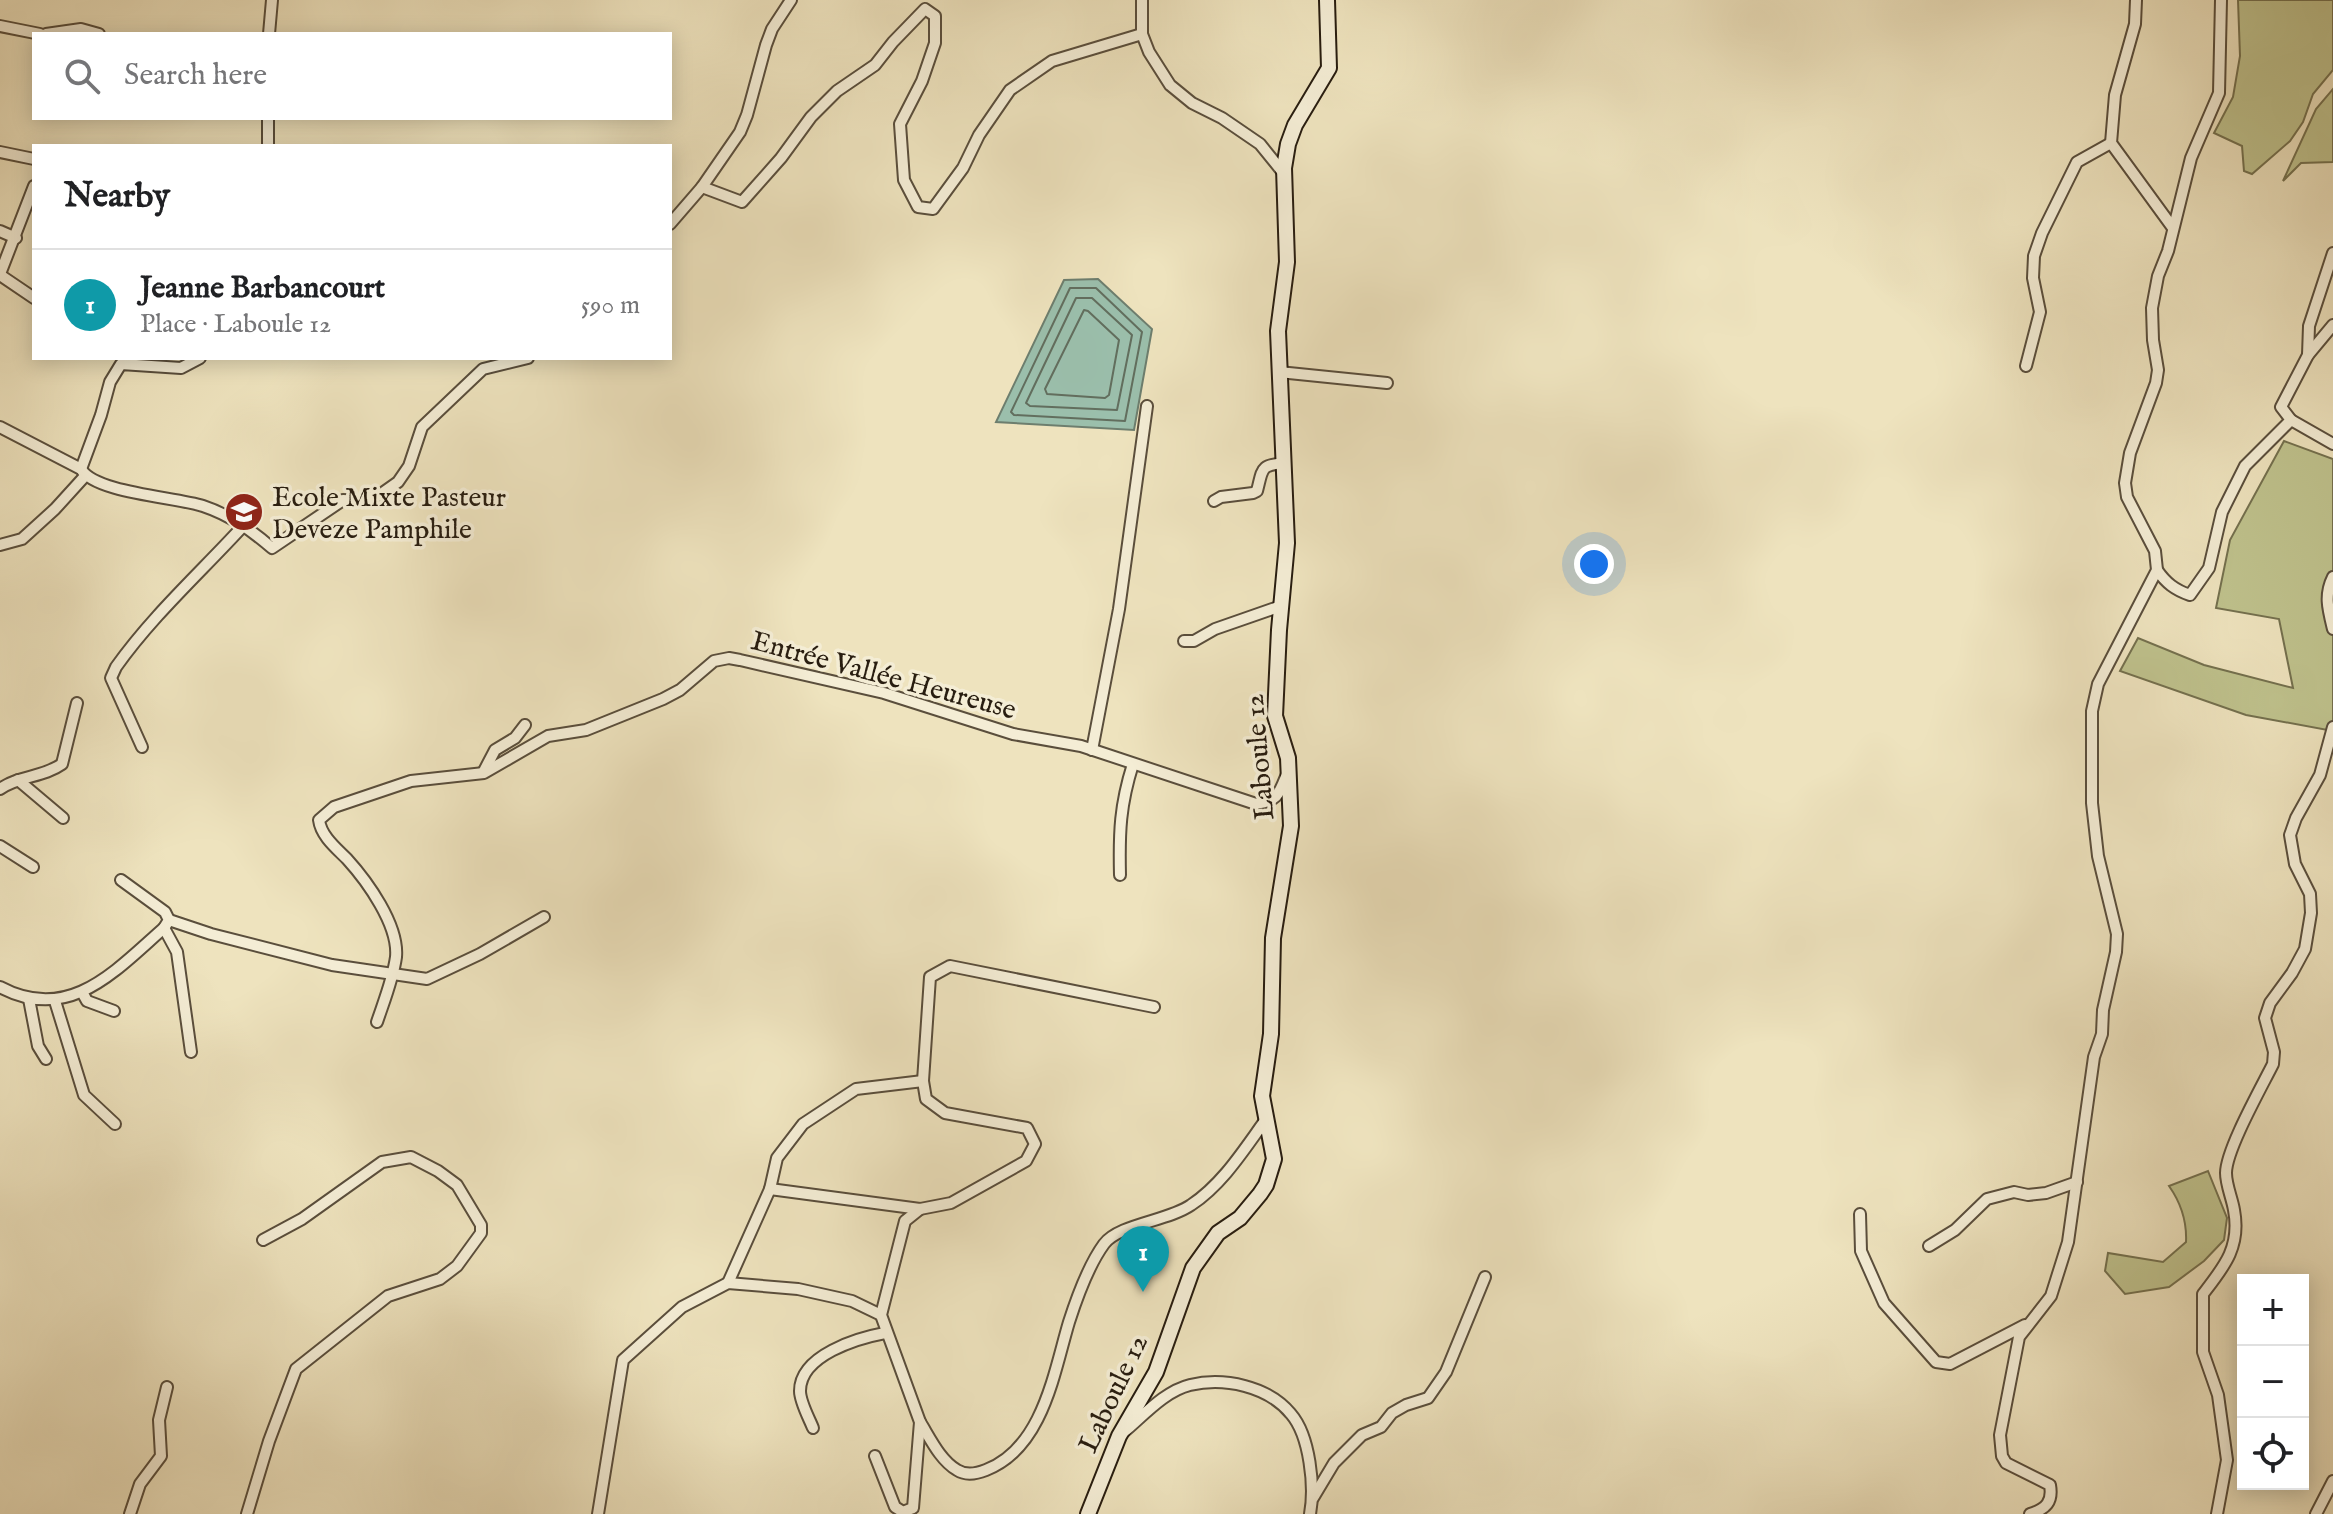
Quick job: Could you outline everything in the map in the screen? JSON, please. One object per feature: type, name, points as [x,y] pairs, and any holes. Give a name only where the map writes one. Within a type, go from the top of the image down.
[{"type":"street","points":[[269,32],[272,0]]},
{"type":"street","points":[[672,222],[702,187],[740,132],[772,29],[791,0]]},
{"type":"street","points":[[1142,0],[1142,34],[1149,52],[1170,85],[1192,103],[1245,132],[1266,149],[1285,175]]},
{"type":"street","name":"Laboule 12","points":[[1088,1514],[1119,1436],[1156,1372],[1193,1268],[1218,1233],[1240,1218],[1266,1185],[1274,1159],[1262,1096],[1271,1034],[1273,938],[1291,826],[1288,758],[1275,716],[1287,543],[1279,372],[1279,311],[1287,262],[1285,175],[1288,144],[1295,125],[1329,68],[1327,0]]},
{"type":"street","points":[[2136,0],[2135,24],[2115,95],[2111,143],[2173,228]]},
{"type":"street","points":[[2221,0],[2219,93],[2191,158],[2158,276],[2152,308],[2158,370],[2156,383],[2130,453],[2125,483],[2127,497],[2155,551],[2157,570],[2164,581],[2190,595],[2209,568],[2222,512],[2245,466],[2291,420]]},
{"type":"street","points":[[702,187],[742,202],[781,158],[811,117],[837,91],[875,65],[925,9],[935,16],[935,43],[922,81],[900,124],[904,180],[918,207],[933,209],[963,168],[979,135],[1010,90],[1052,61],[1142,34]]},
{"type":"street","points":[[0,26],[32,32]]},
{"type":"street","points":[[58,32],[81,29],[92,32]]},
{"type":"street","points":[[268,120],[268,144]]},
{"type":"street","points":[[2026,366],[2040,312],[2033,278],[2034,256],[2042,233],[2077,162],[2111,143]]},
{"type":"street","points":[[1266,149],[1288,144]]},
{"type":"street","points":[[0,152],[32,159]]},
{"type":"street","points":[[32,192],[0,274],[32,297]]},
{"type":"street","points":[[0,231],[16,238]]},
{"type":"street","points":[[2308,355],[2309,326],[2333,253]]},
{"type":"street","points":[[2333,325],[2308,355],[2281,407],[2291,420],[2333,444]]},
{"type":"street","points":[[0,545],[22,539],[55,509],[83,472],[110,382],[121,364],[181,368],[196,360]]},
{"type":"street","points":[[0,427],[119,490],[204,506],[244,525],[272,548],[343,500],[366,501],[398,482],[409,466],[422,427],[483,369],[520,360]]},
{"type":"street","points":[[1279,372],[1387,383]]},
{"type":"street","points":[[1092,750],[1119,609],[1147,406]]},
{"type":"street","points":[[1214,501],[1257,491],[1262,468],[1285,463]]},
{"type":"street","points":[[142,747],[111,678],[116,667],[166,606],[244,525]]},
{"type":"street","points":[[2030,1514],[2046,1506],[2051,1496],[2050,1485],[2006,1463],[2002,1456],[2000,1435],[2019,1337],[2051,1296],[2068,1242],[2094,1057],[2102,1034],[2103,1010],[2116,952],[2117,934],[2098,856],[2092,803],[2092,711],[2098,684],[2157,570]]},
{"type":"street","points":[[2333,577],[2327,588],[2333,629]]},
{"type":"street","points":[[1184,641],[1194,641],[1215,629],[1281,606]]},
{"type":"street","name":"Entrée Vallée Heureuse","points":[[393,972],[396,953],[387,920],[364,879],[328,839],[319,820],[334,807],[411,781],[484,773],[548,736],[586,730],[663,699],[680,690],[714,661],[729,658],[884,693],[1013,734],[1092,750],[1256,804],[1270,802],[1279,794],[1288,772]]},
{"type":"street","points":[[0,789],[62,764],[77,703]]},
{"type":"street","points":[[484,773],[495,750],[515,738],[525,725]]},
{"type":"street","points":[[2217,1514],[2227,1460],[2218,1395],[2203,1352],[2203,1294],[2218,1277],[2235,1240],[2235,1217],[2225,1173],[2233,1145],[2273,1064],[2274,1052],[2265,1018],[2270,1003],[2299,962],[2310,933],[2310,894],[2295,864],[2290,835],[2320,775],[2333,727]]},
{"type":"street","points":[[1120,875],[1119,823],[1133,764]]},
{"type":"street","points":[[18,780],[63,818]]},
{"type":"street","points":[[0,846],[33,867]]},
{"type":"street","points":[[121,880],[165,912],[177,952],[191,1052]]},
{"type":"street","points":[[167,924],[332,965],[427,979],[480,954],[544,917]]},
{"type":"street","points":[[0,987],[29,999],[55,1001],[82,992],[130,958],[167,924]]},
{"type":"street","points":[[770,1189],[920,1209],[951,1203],[1026,1161],[1035,1144],[1027,1128],[945,1113],[926,1099],[923,1081],[930,977],[950,966],[1154,1007]]},
{"type":"street","points":[[377,1022],[393,972]]},
{"type":"street","points":[[82,992],[87,1001],[114,1011]]},
{"type":"street","points":[[29,999],[38,1046],[46,1059]]},
{"type":"street","points":[[55,1001],[84,1095],[115,1124]]},
{"type":"street","points":[[728,1283],[770,1189],[777,1158],[803,1124],[856,1089],[923,1081]]},
{"type":"street","points":[[920,1209],[905,1221],[881,1315],[885,1333],[920,1422],[944,1458],[961,1472],[978,1474],[1007,1457],[1028,1433],[1047,1401],[1070,1321],[1103,1246],[1120,1231],[1191,1205],[1227,1171],[1268,1117]]},
{"type":"street","points":[[247,1514],[269,1441],[296,1369],[388,1296],[440,1279],[449,1273],[478,1241],[481,1225],[457,1185],[411,1157],[382,1162],[302,1219],[263,1240]]},
{"type":"street","points":[[1929,1246],[1955,1230],[1987,1199],[2014,1192],[2028,1195],[2046,1193],[2077,1182]]},
{"type":"street","points":[[1860,1214],[1861,1251],[1884,1303],[1936,1362],[1950,1364],[2027,1324]]},
{"type":"street","points":[[1313,1498],[1334,1463],[1362,1435],[1381,1427],[1392,1413],[1406,1405],[1428,1398],[1446,1372],[1485,1277]]},
{"type":"street","points":[[598,1514],[623,1360],[682,1307],[728,1283],[798,1289],[852,1301],[881,1315]]},
{"type":"street","points":[[813,1428],[800,1392],[803,1379],[814,1364],[828,1352],[863,1337],[885,1333]]},
{"type":"street","points":[[1119,1436],[1158,1402],[1187,1386],[1215,1381],[1248,1387],[1278,1402],[1293,1416],[1310,1467],[1313,1498],[1310,1514]]},
{"type":"street","points":[[130,1514],[140,1484],[161,1456],[159,1420],[167,1387]]},
{"type":"street","points":[[875,1456],[895,1507],[903,1512],[913,1508],[920,1422]]},
{"type":"street","points":[[2316,1514],[2333,1481]]},
{"type":"shaded area","points":[[2238,0],[2333,0],[2333,70],[2313,94],[2303,122],[2290,141],[2252,174],[2244,171],[2242,146],[2214,133],[2233,97],[2240,56]]},
{"type":"shaded area","points":[[2333,89],[2333,162],[2301,163],[2283,181],[2316,109]]},
{"type":"shaded area","points":[[2284,441],[2333,459],[2333,731],[2246,715],[2120,671],[2138,638],[2204,665],[2293,688],[2279,619],[2216,608],[2230,540]]},
{"type":"shaded area","points":[[2208,1171],[2227,1218],[2224,1240],[2204,1261],[2169,1287],[2125,1294],[2105,1271],[2108,1253],[2163,1262],[2186,1242],[2182,1212],[2169,1186]]},
{"type":"water","points":[[1098,279],[1152,329],[1134,430],[996,422],[1064,280]]},
{"type":"place","name":"Ecole Mixte Pasteur Deveze Pamphile","points":[[244,512]]},
{"type":"place","name":"Jeanne Barbancourt","points":[[1143,1292]]}]
